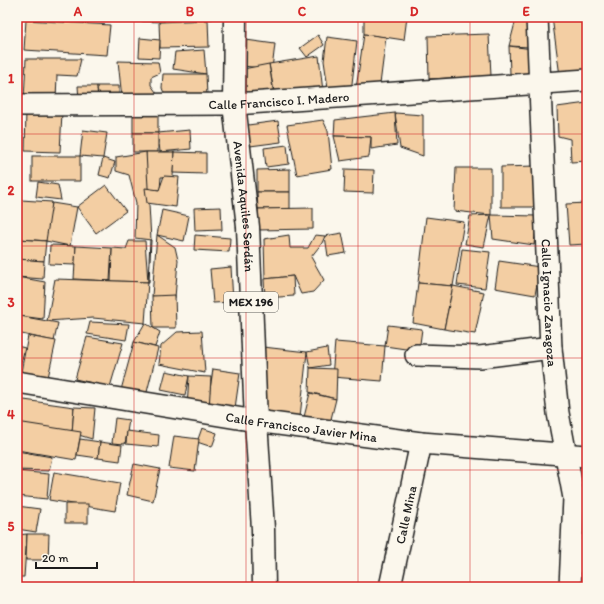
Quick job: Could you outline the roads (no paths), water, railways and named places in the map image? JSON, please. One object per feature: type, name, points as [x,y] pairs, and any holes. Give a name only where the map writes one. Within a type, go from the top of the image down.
[{"type":"main road","name":"Avenida Aquiles Serdán","points":[[235,17],[234,104],[248,228],[256,422],[263,529],[264,587]]},
{"type":"street","name":"Calle Ignacio Zaragoza","points":[[537,17],[551,348],[558,413],[574,498],[570,587]]},
{"type":"street","name":"Calle Francisco I. Madero","points":[[17,104],[234,104],[587,80]]},
{"type":"street","points":[[416,355],[480,357],[551,348]]},
{"type":"street","name":"Calle Francisco Javier Mina","points":[[17,382],[256,422],[421,443],[565,453],[587,456]]},
{"type":"street","name":"Calle Mina","points":[[390,587],[421,443]]}]
